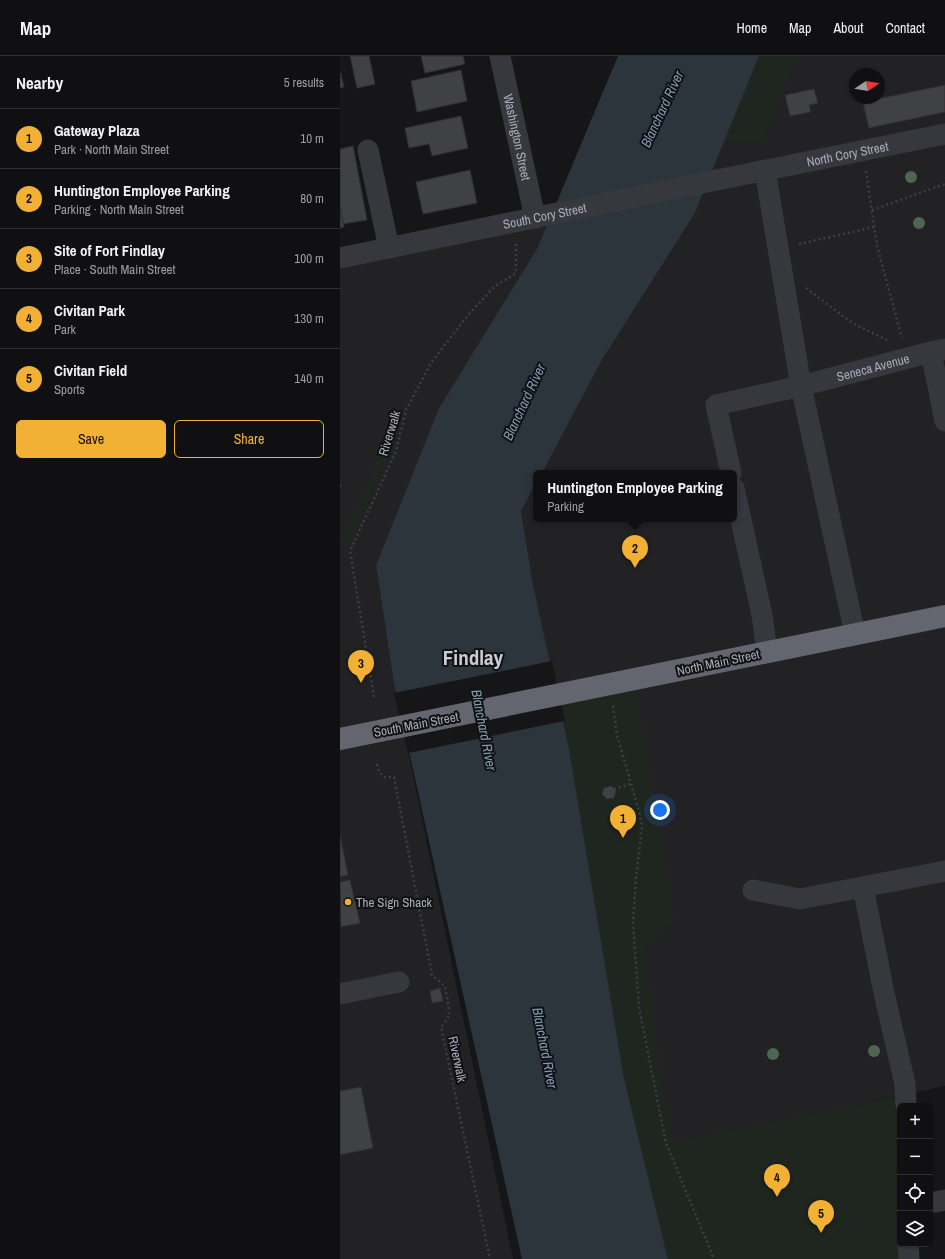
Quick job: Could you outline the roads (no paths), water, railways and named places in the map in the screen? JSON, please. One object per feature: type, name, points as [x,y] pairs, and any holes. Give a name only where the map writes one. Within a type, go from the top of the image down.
[{"type":"highway","name":"North Main Street","points":[[492,709],[945,616]]},
{"type":"highway","name":"South Main Street","points":[[340,739],[492,709]]},
{"type":"street","name":"Washington Street","points":[[500,56],[525,220]]},
{"type":"street","name":"North Cory Street","points":[[757,172],[945,134]]},
{"type":"street","points":[[368,150],[389,248]]},
{"type":"street","name":"South Cory Street","points":[[340,258],[757,172]]},
{"type":"street","points":[[757,172],[778,248],[801,386],[855,634]]},
{"type":"street","points":[[938,351],[945,421]]},
{"type":"street","name":"Seneca Avenue","points":[[730,470],[716,405],[801,386],[907,354],[938,351]]},
{"type":"street","points":[[737,502],[762,615],[767,652]]},
{"type":"street","points":[[753,890],[800,899],[945,871]]},
{"type":"street","points":[[863,887],[884,993],[905,1084],[906,1103]]},
{"type":"street","points":[[340,994],[400,982]]},
{"type":"street","points":[[933,1202],[945,1200]]},
{"type":"street","points":[[908,1247],[909,1259]]},
{"type":"water","name":"Blanchard River","points":[[618,56],[759,56],[695,213],[602,360],[544,470],[533,470],[533,489],[521,511],[533,584],[570,754],[624,1078],[668,1259],[522,1259],[394,684],[376,565],[439,408],[538,247]]},
{"type":"place","name":"Huntington Employee Parking","points":[[635,568]]},
{"type":"place","name":"Site of Fort Findlay","points":[[361,683]]},
{"type":"place","name":"Gateway Plaza","points":[[623,838]]},
{"type":"place","name":"The Sign Shack","points":[[348,902]]},
{"type":"place","name":"Civitan Park","points":[[777,1197]]},
{"type":"place","name":"Civitan Field","points":[[821,1233]]},
{"type":"district","name":"Findlay","points":[[473,658]]}]
